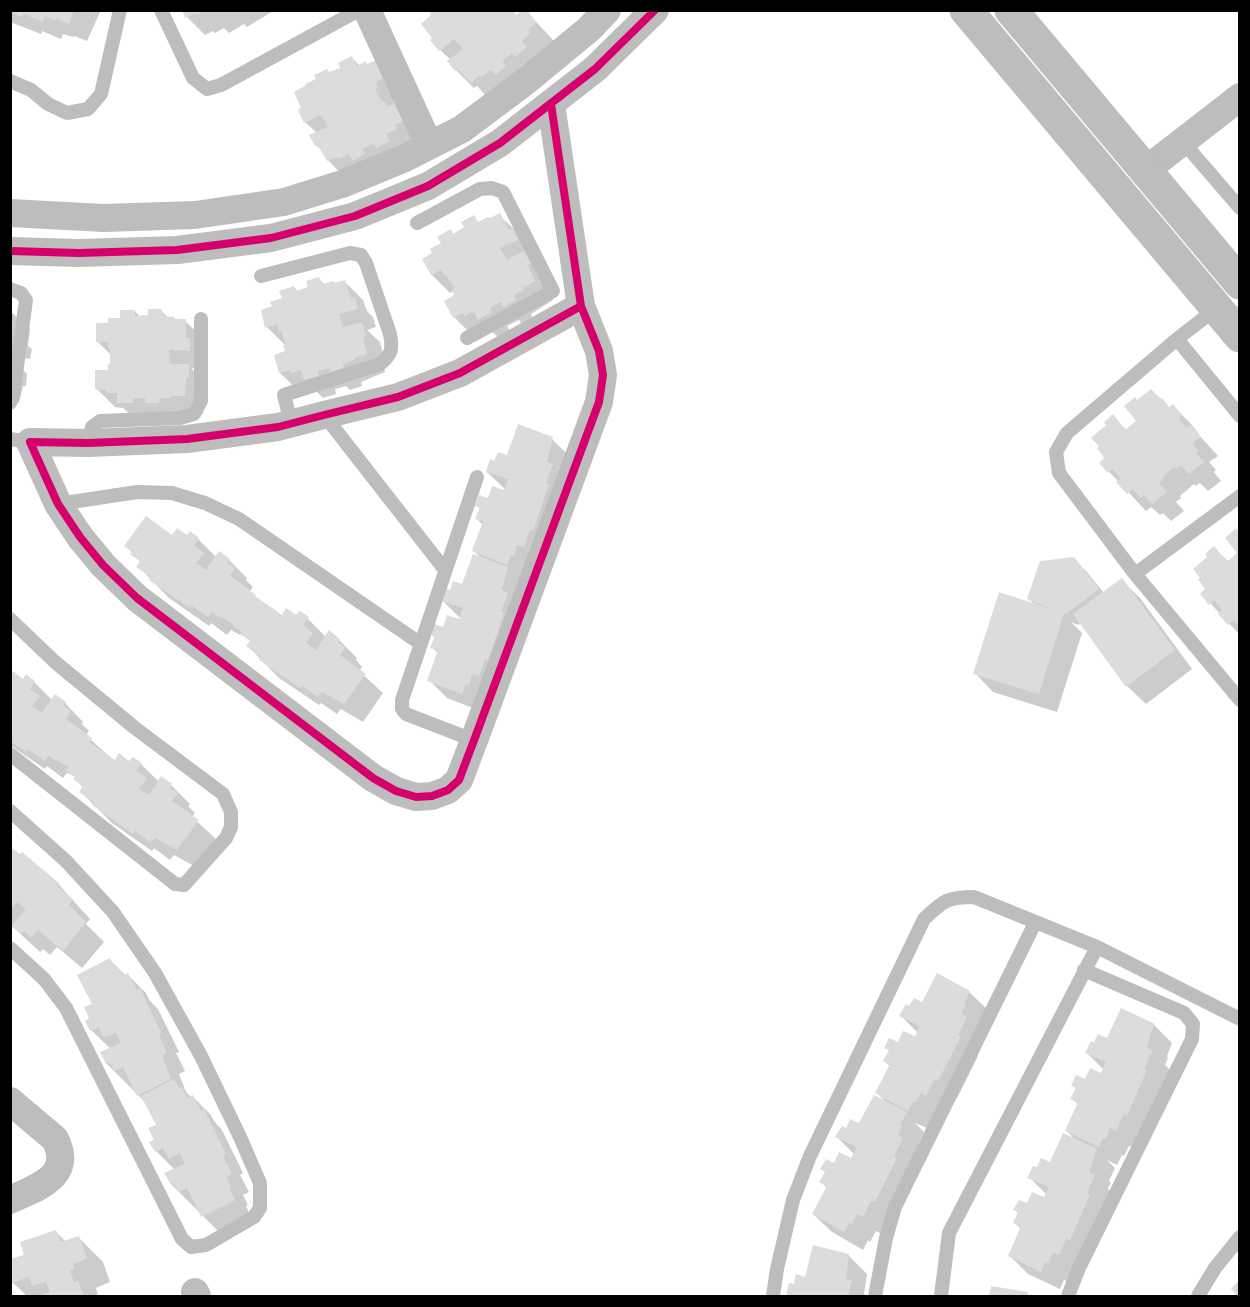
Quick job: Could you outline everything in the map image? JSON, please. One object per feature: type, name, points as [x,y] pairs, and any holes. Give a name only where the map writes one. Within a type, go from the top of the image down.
[{"type":"street","points":[[367,10],[429,145]]},
{"type":"street","points":[[10,213],[104,218],[195,215],[284,202],[342,184],[405,158],[462,129],[526,81],[589,29],[607,10]]},
{"type":"street","points":[[10,251],[79,253],[177,250],[271,238],[355,216],[428,186],[500,143],[595,69],[655,10]]},
{"type":"street","points":[[966,10],[1239,336]]},
{"type":"street","points":[[1011,10],[1239,283]]},
{"type":"street","points":[[1146,170],[1239,98]]},
{"type":"street","points":[[20,440],[80,537],[103,565],[137,598],[373,778],[396,791],[416,797],[432,796],[448,790],[459,780],[599,402],[603,375],[599,351],[581,306],[565,285],[551,104]]},
{"type":"street","points":[[20,440],[88,443],[187,439],[278,427],[398,397],[460,373],[581,306]]},
{"type":"street","points":[[10,1101],[55,1139],[61,1156],[60,1165],[50,1180],[10,1200]]},
{"type":"lane","points":[[10,81],[31,90],[48,104],[66,113],[88,109],[101,94],[120,10]]},
{"type":"lane","points":[[161,10],[194,78],[207,89],[221,85],[359,10]]},
{"type":"lane","points":[[1183,141],[1239,208]]},
{"type":"lane","points":[[417,223],[480,189],[492,188],[503,192],[565,285],[467,338]]},
{"type":"lane","points":[[261,276],[350,253],[361,255],[366,263],[392,343],[388,357],[380,363],[284,395],[291,423]]},
{"type":"lane","points":[[10,288],[21,293],[26,300],[13,396],[10,403]]},
{"type":"lane","points":[[1217,308],[1067,433],[1056,452],[1059,473],[1135,574],[1239,700]]},
{"type":"lane","points":[[88,443],[92,427],[100,421],[180,418],[194,414],[201,401],[201,319]]},
{"type":"lane","points":[[1177,339],[1239,416]]},
{"type":"lane","points":[[324,415],[445,570]]},
{"type":"lane","points":[[476,735],[468,738],[406,714],[402,709],[402,700],[477,477]]},
{"type":"lane","points":[[58,504],[137,492],[172,493],[205,503],[239,519],[421,644]]},
{"type":"lane","points":[[1135,574],[1239,496]]},
{"type":"lane","points":[[10,619],[55,662],[135,728],[223,794],[231,812],[231,826],[226,838],[184,885],[175,884],[10,754]]},
{"type":"lane","points":[[10,811],[66,861],[113,912],[155,973],[201,1056],[260,1183],[260,1208],[254,1217],[206,1245],[191,1247],[182,1239],[66,1008],[44,979],[10,948]]},
{"type":"lane","points":[[772,1296],[793,1200],[810,1156],[924,918],[942,902],[957,897],[974,897],[1096,946],[1239,1019]]},
{"type":"lane","points":[[875,1296],[886,1238],[895,1207],[1035,923]]},
{"type":"lane","points":[[941,1296],[949,1233],[1096,946]]},
{"type":"lane","points":[[1068,1296],[1079,1268],[1192,1040],[1193,1024],[1184,1013],[1084,970]]},
{"type":"lane","points":[[1198,1296],[1215,1268],[1239,1237]]},
{"type":"building","points":[[10,10],[74,10],[69,24],[45,16],[42,22],[24,14],[22,17]]},
{"type":"building","points":[[182,10],[205,10],[185,18]]},
{"type":"building","points":[[434,10],[511,10],[516,15],[521,10],[527,10],[536,22],[528,30],[531,33],[522,41],[527,47],[515,57],[512,53],[502,61],[506,66],[496,75],[491,70],[481,77],[480,75],[471,83],[458,69],[455,71],[447,61],[463,49],[454,39],[439,51],[421,24]]},
{"type":"building","points":[[352,56],[357,66],[366,61],[367,64],[378,59],[386,76],[375,82],[378,87],[375,89],[387,107],[398,102],[406,119],[395,125],[397,129],[386,134],[390,141],[376,148],[374,143],[362,149],[365,154],[353,161],[349,154],[327,161],[309,135],[328,127],[321,115],[304,123],[294,92],[316,79],[314,75],[327,69],[329,72],[340,68],[338,63]]},
{"type":"building","points":[[500,213],[509,230],[512,228],[518,240],[500,248],[507,260],[524,251],[531,264],[528,265],[535,281],[514,295],[516,300],[503,307],[501,302],[490,308],[492,312],[478,320],[474,311],[453,318],[444,301],[454,295],[452,290],[454,288],[441,270],[431,275],[422,259],[432,253],[430,249],[441,243],[437,237],[451,229],[453,234],[464,227],[461,222],[474,215],[478,222]]},
{"type":"building","points":[[319,277],[322,284],[345,280],[351,298],[355,297],[358,309],[339,314],[343,327],[362,322],[367,354],[343,364],[344,368],[330,372],[329,368],[318,371],[319,376],[304,380],[301,370],[279,373],[274,355],[285,351],[283,345],[286,345],[277,324],[265,328],[261,310],[272,306],[270,302],[282,298],[279,291],[294,286],[296,291],[308,287],[306,281]]},
{"type":"building","points":[[148,309],[162,309],[163,316],[186,319],[186,338],[190,338],[190,351],[169,350],[170,364],[189,364],[185,396],[160,398],[159,403],[145,403],[145,398],[133,398],[133,403],[117,403],[117,393],[95,389],[95,370],[108,370],[108,364],[110,364],[108,342],[96,342],[96,323],[108,323],[108,318],[120,318],[120,310],[135,310],[135,316],[148,315]]},
{"type":"building","points":[[1151,389],[1169,407],[1173,404],[1182,415],[1179,419],[1186,428],[1190,425],[1201,437],[1192,443],[1199,451],[1196,453],[1204,462],[1189,474],[1181,465],[1176,469],[1174,467],[1159,483],[1167,492],[1152,504],[1144,495],[1141,498],[1133,489],[1127,494],[1116,482],[1121,479],[1113,469],[1108,473],[1099,463],[1104,458],[1097,448],[1099,446],[1091,438],[1106,425],[1104,422],[1113,414],[1125,430],[1136,421],[1124,406],[1135,397],[1137,400]]},
{"type":"building","points":[[518,424],[553,437],[547,462],[553,464],[546,483],[549,484],[533,531],[530,530],[524,547],[517,545],[514,556],[511,555],[507,565],[472,551],[483,521],[475,519],[480,507],[475,506],[479,495],[488,498],[492,486],[504,490],[508,479],[486,472],[490,459],[494,461],[498,452],[507,455]]},
{"type":"building","points":[[146,516],[172,535],[177,528],[187,535],[190,531],[199,538],[194,546],[204,553],[196,563],[206,570],[219,551],[230,559],[227,562],[235,568],[230,576],[255,596],[282,615],[286,608],[296,615],[300,611],[309,617],[303,625],[313,633],[306,643],[316,650],[329,630],[340,639],[337,642],[345,647],[340,655],[366,674],[344,704],[322,692],[318,697],[302,686],[300,688],[259,660],[261,657],[246,646],[250,641],[240,634],[242,632],[234,625],[212,612],[208,617],[192,606],[190,608],[149,580],[151,577],[136,567],[140,561],[124,546]]},
{"type":"building","points":[[1236,528],[1240,530],[1240,627],[1234,620],[1228,625],[1218,614],[1222,610],[1214,600],[1209,605],[1200,594],[1205,589],[1193,569],[1207,557],[1205,554],[1214,546],[1227,562],[1237,553],[1225,538]]},
{"type":"building","points":[[473,554],[508,567],[502,590],[508,593],[501,612],[504,613],[488,660],[485,659],[479,676],[472,674],[469,685],[466,684],[462,694],[427,681],[438,650],[430,648],[435,636],[430,634],[434,624],[443,627],[447,615],[459,619],[463,608],[441,601],[446,589],[450,590],[453,581],[462,584]]},
{"type":"building","points":[[1074,557],[1099,589],[1066,614],[1064,613],[1039,694],[973,674],[999,592],[1054,610],[1027,599],[1040,561]]},
{"type":"building","points":[[1122,578],[1175,650],[1126,687],[1073,614]]},
{"type":"building","points":[[13,671],[23,679],[26,674],[35,681],[30,689],[40,696],[32,706],[42,713],[55,694],[66,702],[63,706],[71,711],[66,719],[92,738],[89,742],[115,760],[119,753],[129,761],[133,757],[142,763],[136,771],[147,778],[139,789],[149,795],[161,776],[172,784],[170,788],[178,793],[172,801],[199,820],[177,850],[155,838],[151,843],[135,831],[133,834],[92,805],[94,802],[79,792],[83,786],[66,771],[69,767],[48,756],[45,761],[28,749],[26,752],[10,741],[10,675]]},
{"type":"building","points":[[10,847],[20,854],[22,852],[60,884],[58,887],[73,899],[69,905],[86,922],[63,951],[38,930],[31,938],[24,931],[21,934],[11,926],[26,909],[17,902],[10,910]]},
{"type":"building","points":[[110,958],[123,976],[128,973],[137,990],[140,988],[161,1033],[159,1035],[167,1053],[162,1056],[171,1079],[137,1096],[123,1067],[114,1071],[110,1063],[106,1064],[100,1052],[121,1043],[116,1033],[104,1038],[99,1027],[90,1031],[85,1021],[89,1018],[84,1007],[92,1004],[77,975]]},
{"type":"building","points":[[937,973],[970,991],[961,1014],[967,1017],[958,1035],[961,1036],[938,1081],[935,1079],[926,1096],[921,1093],[908,1111],[875,1093],[890,1064],[883,1061],[889,1050],[884,1048],[889,1038],[898,1042],[903,1031],[915,1036],[920,1026],[899,1016],[906,1004],[909,1006],[914,998],[922,1002]]},
{"type":"building","points":[[1121,1008],[1155,1024],[1147,1048],[1153,1050],[1127,1116],[1124,1114],[1116,1131],[1110,1128],[1106,1139],[1103,1138],[1099,1147],[1065,1131],[1078,1102],[1070,1099],[1076,1088],[1071,1086],[1076,1075],[1085,1079],[1090,1068],[1101,1073],[1106,1062],[1085,1053],[1091,1041],[1094,1042],[1098,1034],[1107,1038]]},
{"type":"building","points":[[174,1079],[179,1088],[182,1087],[187,1098],[193,1095],[201,1111],[204,1109],[226,1154],[223,1156],[232,1174],[226,1177],[235,1200],[201,1217],[187,1188],[179,1192],[174,1184],[171,1185],[164,1173],[185,1164],[180,1153],[169,1159],[163,1148],[155,1152],[149,1142],[154,1140],[148,1128],[156,1125],[141,1096]]},
{"type":"building","points":[[874,1095],[907,1112],[898,1135],[903,1138],[894,1156],[897,1158],[875,1202],[871,1201],[863,1217],[857,1214],[852,1224],[849,1223],[844,1232],[812,1214],[827,1186],[819,1182],[825,1172],[820,1169],[826,1159],[834,1163],[839,1152],[851,1158],[857,1147],[835,1137],[842,1126],[846,1128],[850,1119],[859,1123]]},
{"type":"building","points":[[1063,1133],[1097,1149],[1089,1172],[1095,1175],[1087,1193],[1090,1195],[1070,1240],[1066,1239],[1059,1255],[1053,1253],[1048,1264],[1045,1262],[1041,1272],[1008,1256],[1021,1226],[1013,1223],[1018,1212],[1013,1210],[1019,1200],[1027,1203],[1032,1192],[1044,1197],[1049,1187],[1027,1178],[1033,1166],[1037,1167],[1041,1158],[1050,1162]]},
{"type":"building","points":[[56,1230],[61,1242],[79,1236],[87,1258],[73,1264],[74,1269],[70,1271],[74,1282],[78,1281],[84,1296],[39,1296],[50,1292],[46,1281],[32,1286],[29,1277],[12,1283],[10,1259],[24,1255],[20,1242]]},
{"type":"building","points":[[813,1245],[849,1254],[846,1279],[852,1280],[848,1296],[786,1296],[789,1283],[794,1284],[796,1274],[805,1277]]},
{"type":"building","points":[[1240,1279],[1240,1296],[1233,1296],[1236,1294],[1231,1289]]},
{"type":"building","points":[[991,1286],[1028,1292],[1027,1296],[989,1296]]},
{"type":"cycle path","points":[[10,251],[79,253],[177,250],[271,238],[355,216],[428,186],[500,143],[595,69],[655,10]]},
{"type":"cycle path","points":[[551,104],[581,306],[599,351],[603,375],[599,402],[459,780],[448,790],[432,796],[416,797],[396,791],[373,778],[137,598],[103,565],[80,537],[58,504],[30,442],[88,443],[187,439],[278,427],[398,397],[460,373],[581,306]]}]
